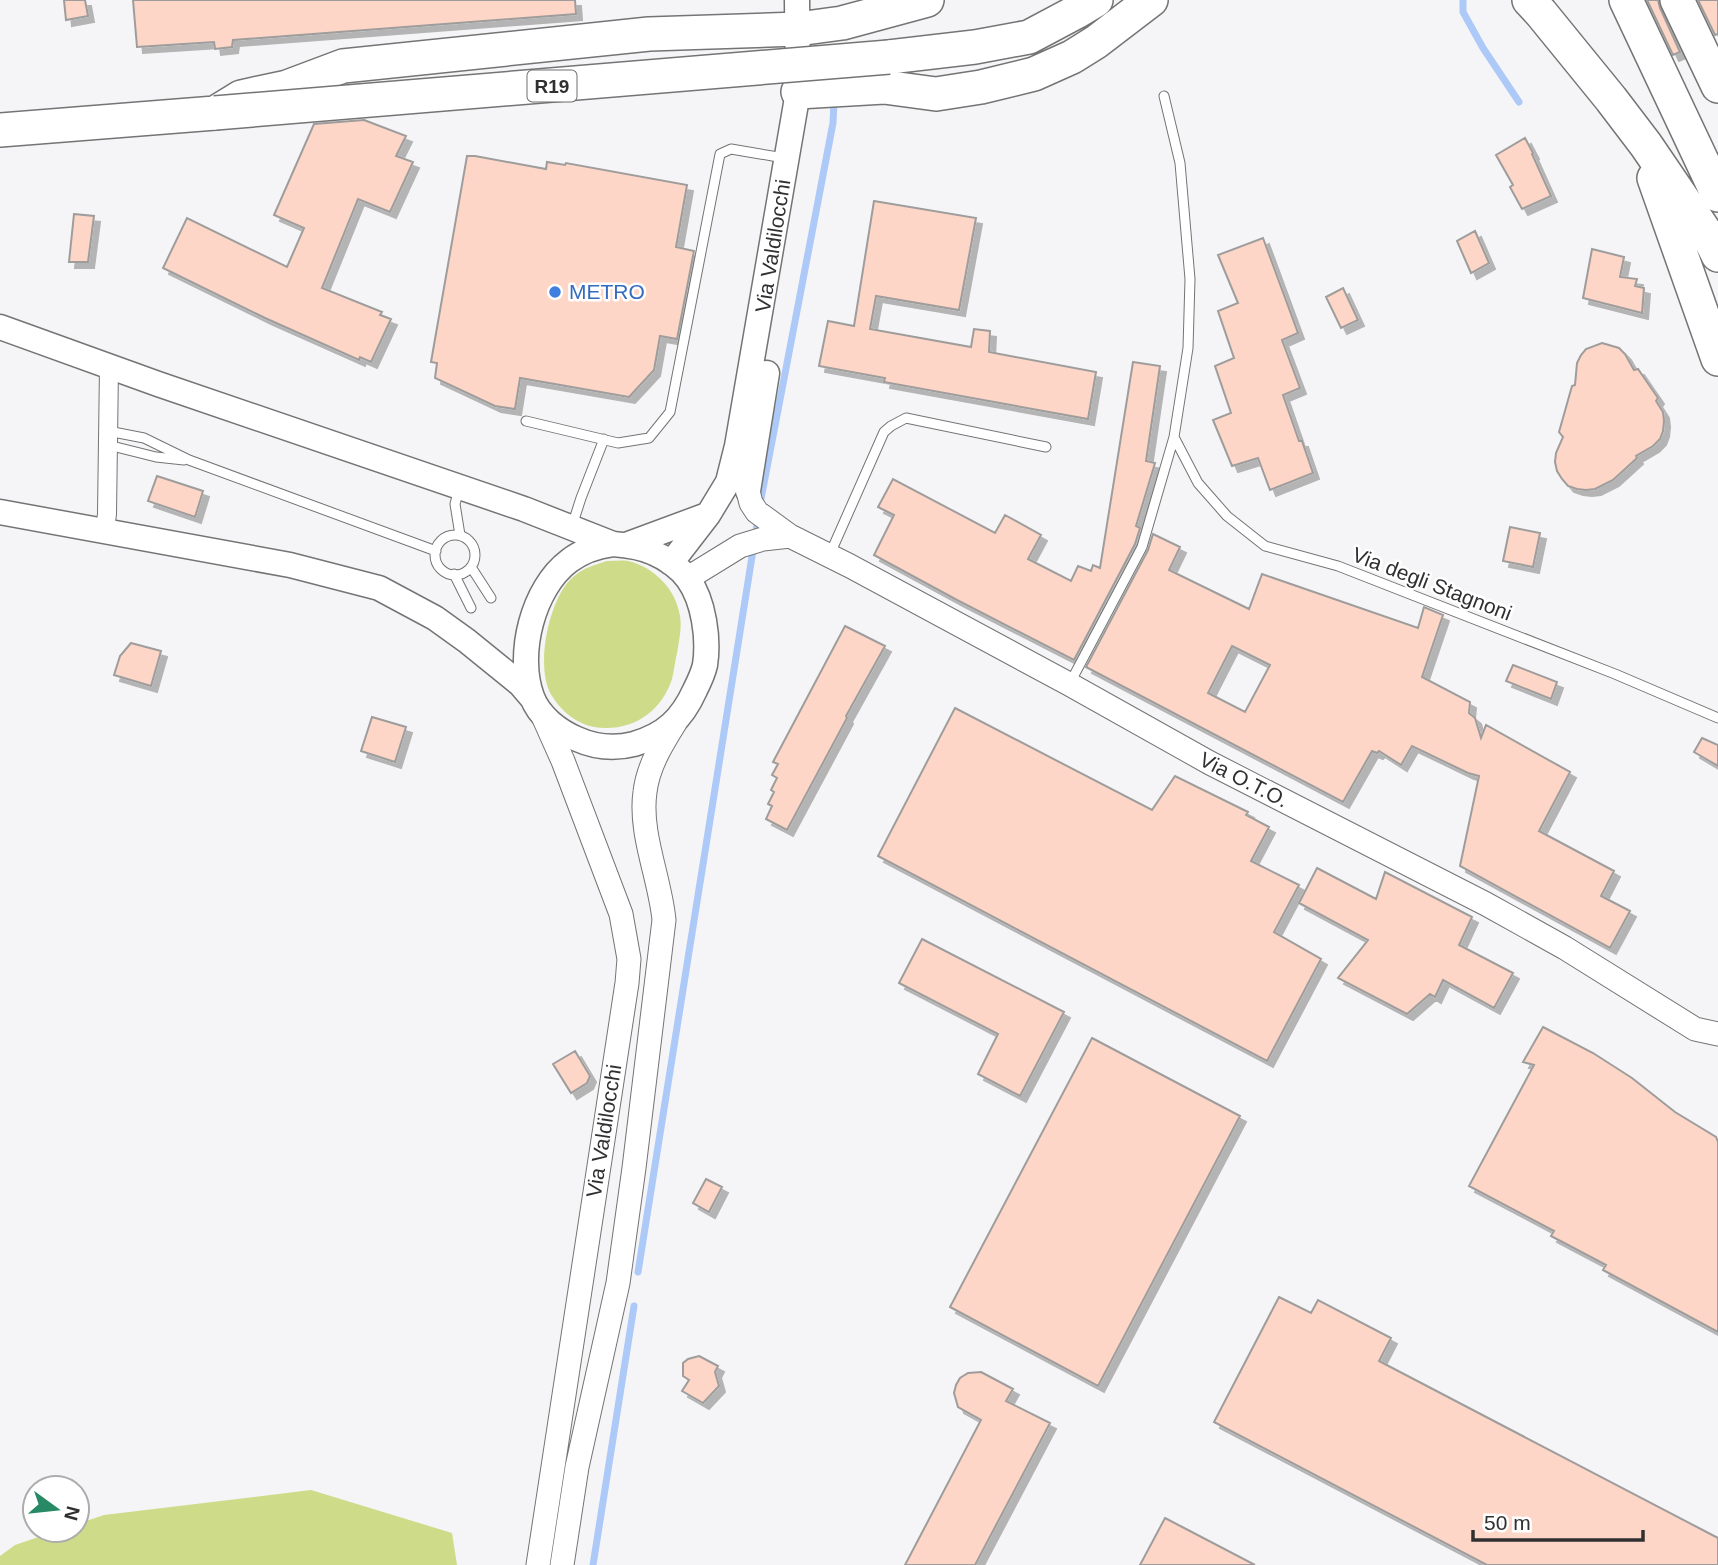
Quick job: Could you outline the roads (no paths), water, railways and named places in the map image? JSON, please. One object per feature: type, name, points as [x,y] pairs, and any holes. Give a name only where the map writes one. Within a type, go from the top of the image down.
[{"type":"highway","points":[[215,113],[242,97],[287,87],[344,66],[649,34],[798,14],[842,23],[928,0]]},
{"type":"highway","name":"R19","points":[[0,130],[889,58],[1030,37],[1096,0]]},
{"type":"highway","points":[[797,92],[884,87],[936,94],[981,87],[1034,74],[1072,57],[1096,42],[1151,0]]},
{"type":"highway","points":[[1529,0],[1646,145],[1718,255]]},
{"type":"highway","points":[[1626,0],[1718,195]]},
{"type":"highway","points":[[1677,0],[1718,86]]},
{"type":"highway","points":[[1695,0],[1718,54]]},
{"type":"highway","points":[[1611,99],[1654,179],[1718,359]]},
{"type":"main road","name":"Via Valdilocchi","points":[[748,491],[769,354],[759,317],[797,92],[798,14]]},
{"type":"main road","points":[[679,570],[728,482],[737,446],[759,317]]},
{"type":"main road","points":[[0,327],[620,544],[653,552],[679,570],[701,605],[706,635],[705,666],[693,695],[675,723],[651,738],[634,744],[620,747],[600,746],[568,735],[553,725],[520,684],[467,640],[435,618],[380,588],[290,565],[0,512]]},
{"type":"main road","points":[[537,704],[528,679],[527,645],[534,615],[544,590],[554,576],[582,552],[597,546],[620,544],[708,515]]},
{"type":"street","points":[[105,530],[109,367]]},
{"type":"street","name":"Via O.T.O.","points":[[748,491],[757,512],[790,536],[1069,684],[1210,763],[1486,904],[1565,948],[1718,1041]]},
{"type":"street","points":[[679,570],[740,546],[763,539],[790,536]]},
{"type":"street","name":"Via Valdilocchi","points":[[537,704],[563,761],[621,914],[629,958],[538,1565]]},
{"type":"street","name":"Via Valdilocchi","points":[[562,1565],[577,1467],[618,1287],[664,920],[646,828],[645,793],[657,753],[675,723]]},
{"type":"street","name":"Via O.T.O.","points":[[1695,1029],[1718,1034]]},
{"type":"lane","points":[[1069,684],[1142,547],[1174,437],[1188,348],[1190,279],[1180,163],[1164,96]]},
{"type":"lane","points":[[526,421],[618,443],[649,438],[670,412],[719,154],[731,149],[787,158]]},
{"type":"lane","points":[[830,556],[884,432],[906,418],[1046,447]]},
{"type":"lane","name":"Via degli Stagnoni","points":[[1174,437],[1198,483],[1227,516],[1265,546],[1338,566],[1615,674],[1718,718]]},
{"type":"lane","points":[[108,438],[156,457],[189,460]]},
{"type":"lane","points":[[108,438],[145,439],[189,460],[436,551]]},
{"type":"lane","points":[[572,527],[580,498],[604,439]]},
{"type":"lane","points":[[460,488],[455,504],[460,535]]},
{"type":"lane","points":[[460,535],[474,548],[475,554],[471,567],[454,574],[441,569],[436,551],[447,536],[460,535]]},
{"type":"lane","points":[[471,567],[491,598]]},
{"type":"lane","points":[[454,574],[471,608]]},
{"type":"waterway","points":[[1463,0],[1463,12],[1519,102]]},
{"type":"waterway","points":[[760,504],[833,123],[834,102]]},
{"type":"waterway","points":[[638,1272],[758,519]]},
{"type":"waterway","points":[[593,1565],[634,1306]]},
{"type":"place","name":"METRO","points":[[555,292]]}]
